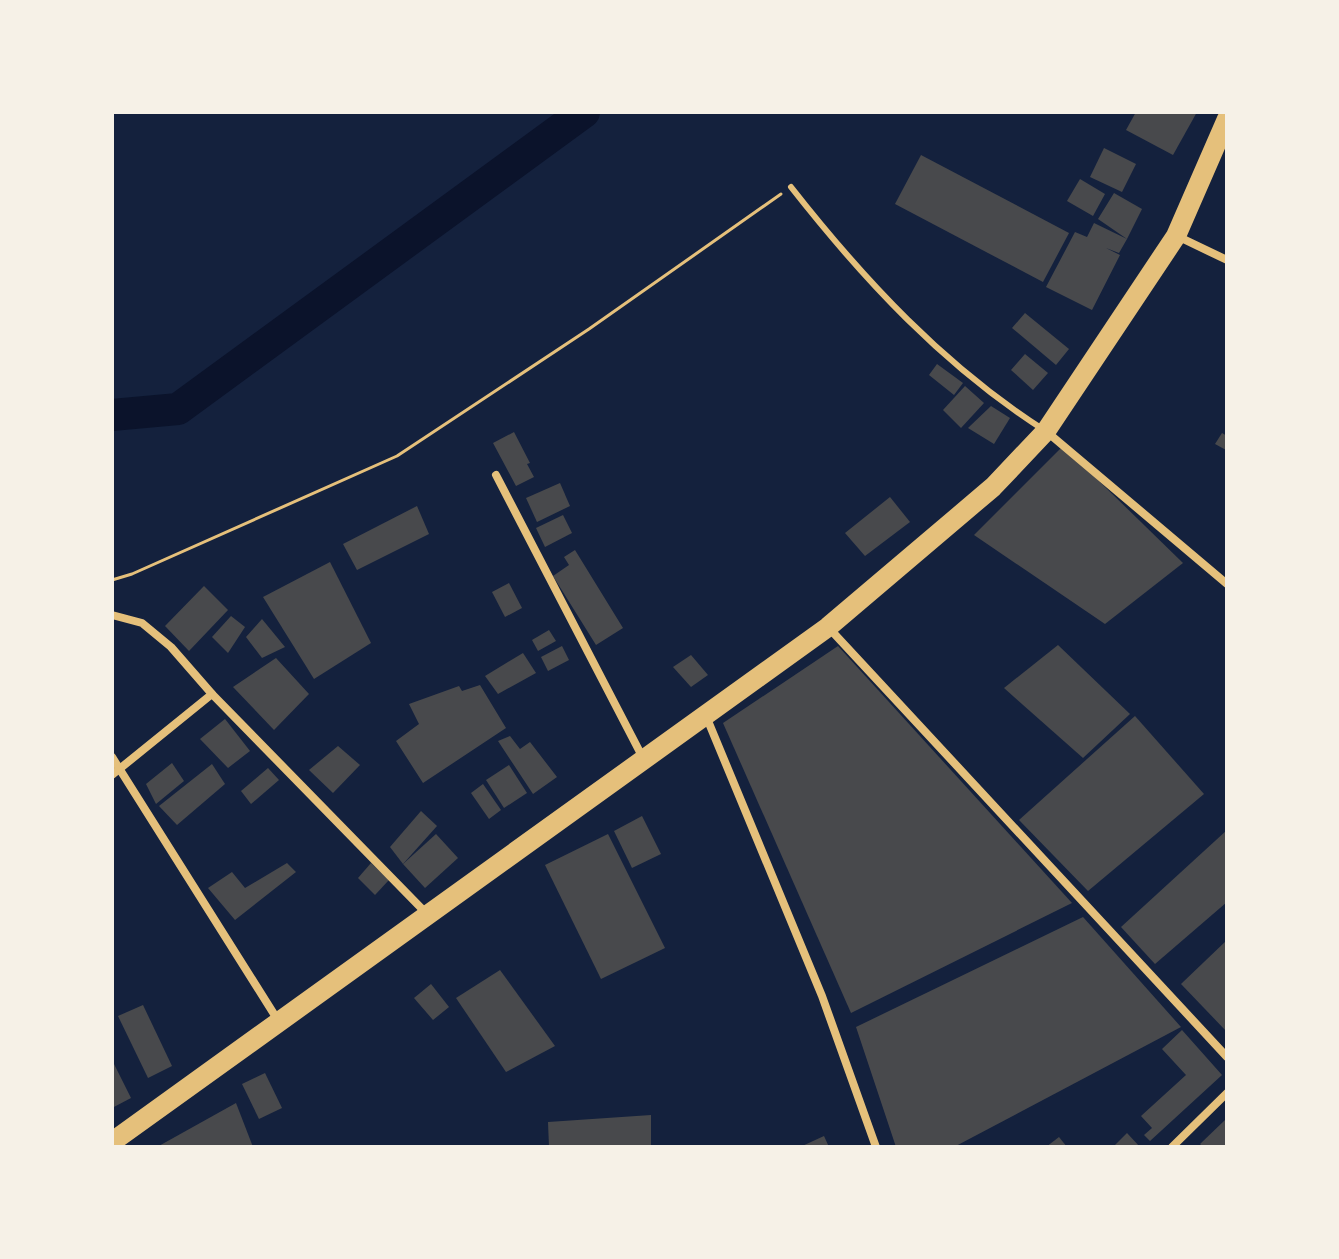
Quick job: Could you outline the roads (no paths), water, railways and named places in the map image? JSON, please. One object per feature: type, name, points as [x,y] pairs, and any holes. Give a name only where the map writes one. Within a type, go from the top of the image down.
[{"type":"highway","points":[[112,1142],[828,627],[993,487],[1046,431],[1176,236],[1227,119]]},
{"type":"street","points":[[1176,236],[1227,260]]},
{"type":"street","points":[[1046,431],[1227,584]]},
{"type":"street","points":[[496,475],[643,758]]},
{"type":"street","points":[[112,615],[142,623],[171,647],[212,694],[427,915]]},
{"type":"street","points":[[828,627],[1227,1057]]},
{"type":"street","points":[[112,775],[212,694]]},
{"type":"street","points":[[706,716],[822,996],[876,1147]]},
{"type":"street","points":[[112,757],[280,1023]]},
{"type":"street","points":[[1172,1147],[1227,1093]]},
{"type":"lane","points":[[791,187],[872,283],[943,354],[1003,403],[1046,431]]},
{"type":"waterway","points":[[112,415],[178,409],[584,112]]}]
